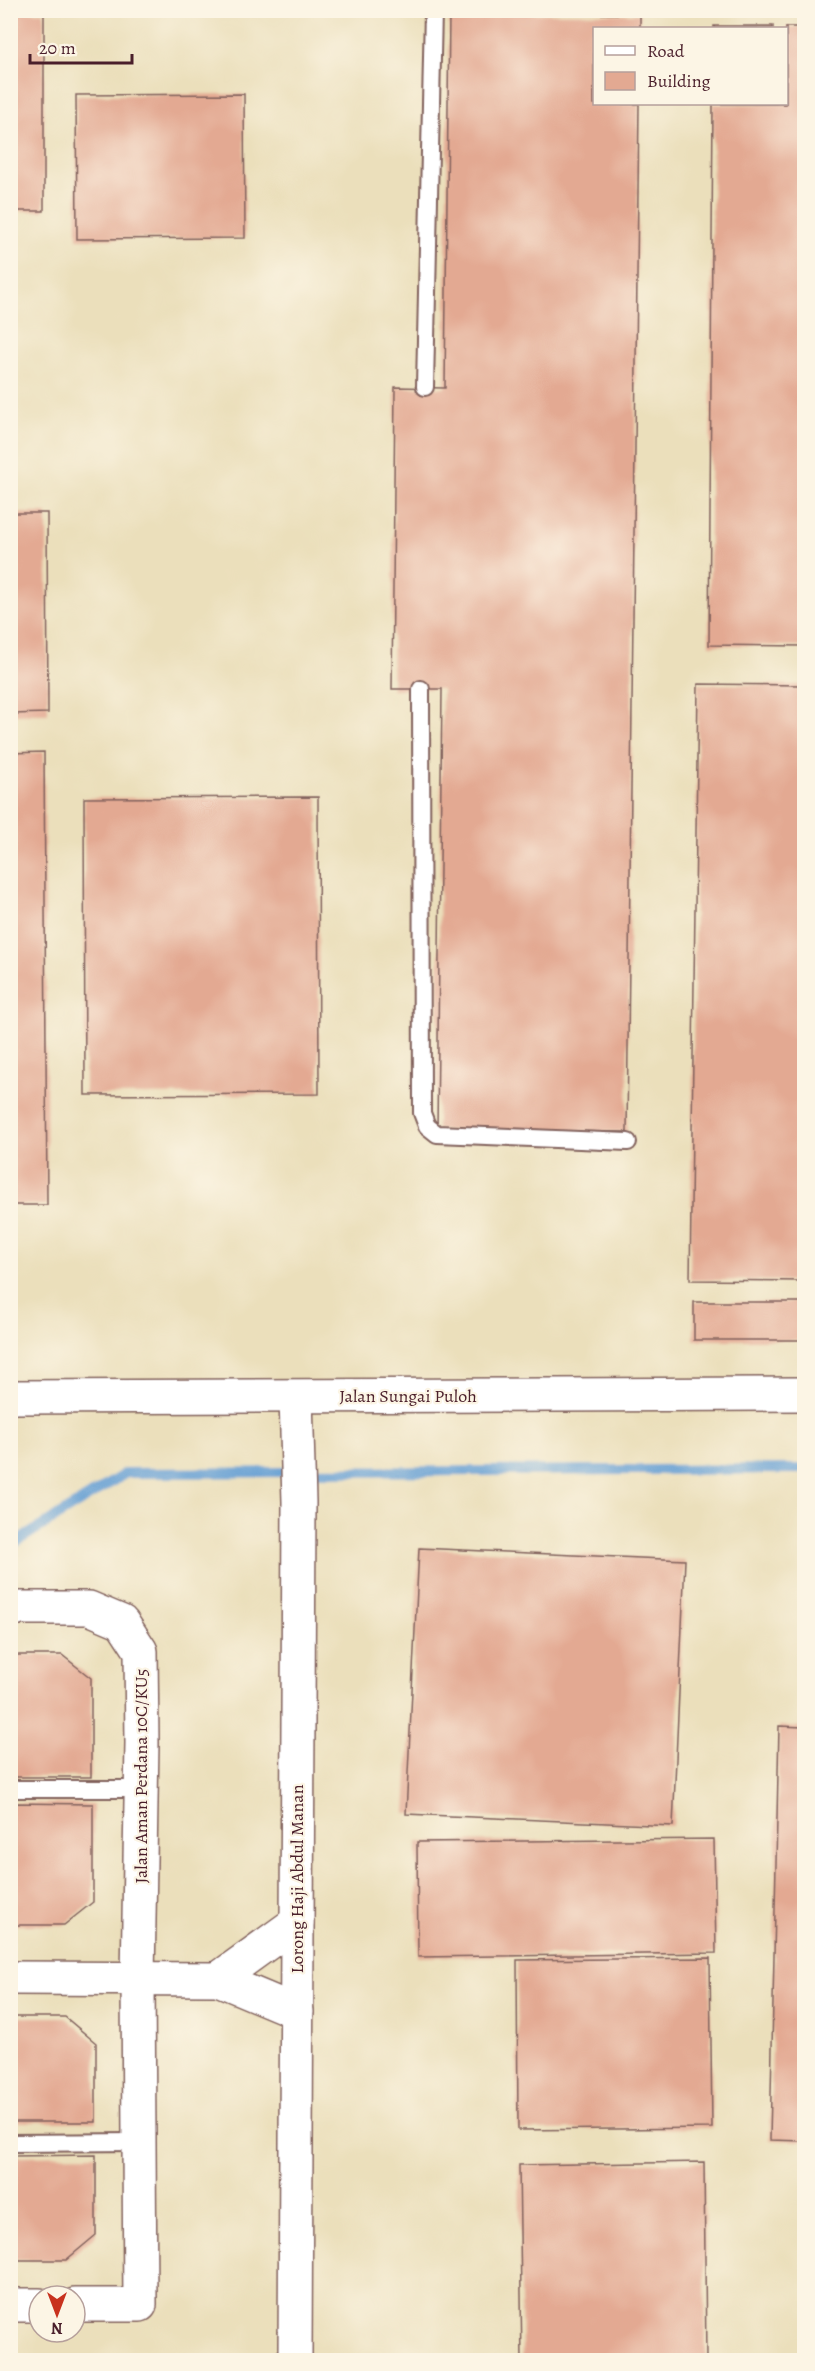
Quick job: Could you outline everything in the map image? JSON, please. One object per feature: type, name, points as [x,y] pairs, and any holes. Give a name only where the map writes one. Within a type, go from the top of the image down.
[{"type":"street","name":"Jalan Sungai Puloh","points":[[10,1397],[804,1394]]},
{"type":"street","name":"Lorong Haji Abdul Manan","points":[[295,2361],[299,1502],[296,1397]]},
{"type":"street","name":"Jalan Aman Perdana 10C/KU5","points":[[10,1608],[89,1608],[123,1622],[141,1651],[142,1789],[138,1978],[140,2305],[87,2305]]},
{"type":"street","points":[[218,1979],[297,1922]]},
{"type":"street","points":[[10,1978],[218,1979],[297,2012]]},
{"type":"street","points":[[10,2304],[27,2305]]},
{"type":"lane","points":[[425,387],[433,10]]},
{"type":"lane","points":[[421,689],[422,1113],[427,1126],[437,1134],[628,1142]]},
{"type":"lane","points":[[10,1789],[142,1789]]},
{"type":"lane","points":[[10,2143],[139,2142]]},
{"type":"building","points":[[10,12],[44,12],[44,211],[10,211]]},
{"type":"building","points":[[449,13],[640,14],[640,27],[593,27],[593,105],[639,105],[627,1132],[437,1130],[442,689],[392,689],[395,387],[445,388]]},
{"type":"building","points":[[714,26],[773,26],[773,27]]},
{"type":"building","points":[[788,27],[804,27],[804,646],[709,645],[713,105],[788,105]]},
{"type":"building","points":[[244,94],[245,238],[77,239],[76,95]]},
{"type":"building","points":[[10,513],[47,513],[48,713],[10,714]]},
{"type":"building","points":[[698,684],[804,685],[804,1281],[690,1280]]},
{"type":"building","points":[[44,752],[47,1205],[10,1205],[10,753]]},
{"type":"building","points":[[318,797],[319,1094],[85,1095],[84,798]]},
{"type":"building","points":[[694,1302],[804,1302],[804,1340],[694,1340]]},
{"type":"building","points":[[419,1548],[685,1560],[673,1826],[406,1814]]},
{"type":"building","points":[[10,1655],[62,1655],[91,1678],[91,1777],[10,1777]]},
{"type":"building","points":[[779,1726],[804,1727],[804,2141],[770,2140]]},
{"type":"building","points":[[10,1803],[93,1804],[93,1902],[64,1925],[10,1925]]},
{"type":"building","points":[[714,1839],[716,1953],[418,1957],[417,1842]]},
{"type":"building","points":[[710,1958],[712,2128],[518,2130],[517,1960]]},
{"type":"building","points":[[10,2017],[65,2017],[96,2043],[96,2122],[10,2122]]},
{"type":"building","points":[[96,2155],[96,2235],[66,2260],[10,2260],[10,2156]]},
{"type":"building","points":[[704,2162],[706,2360],[522,2360],[519,2165]]},
{"type":"waterway","points":[[10,1546],[126,1473],[804,1469]]}]
